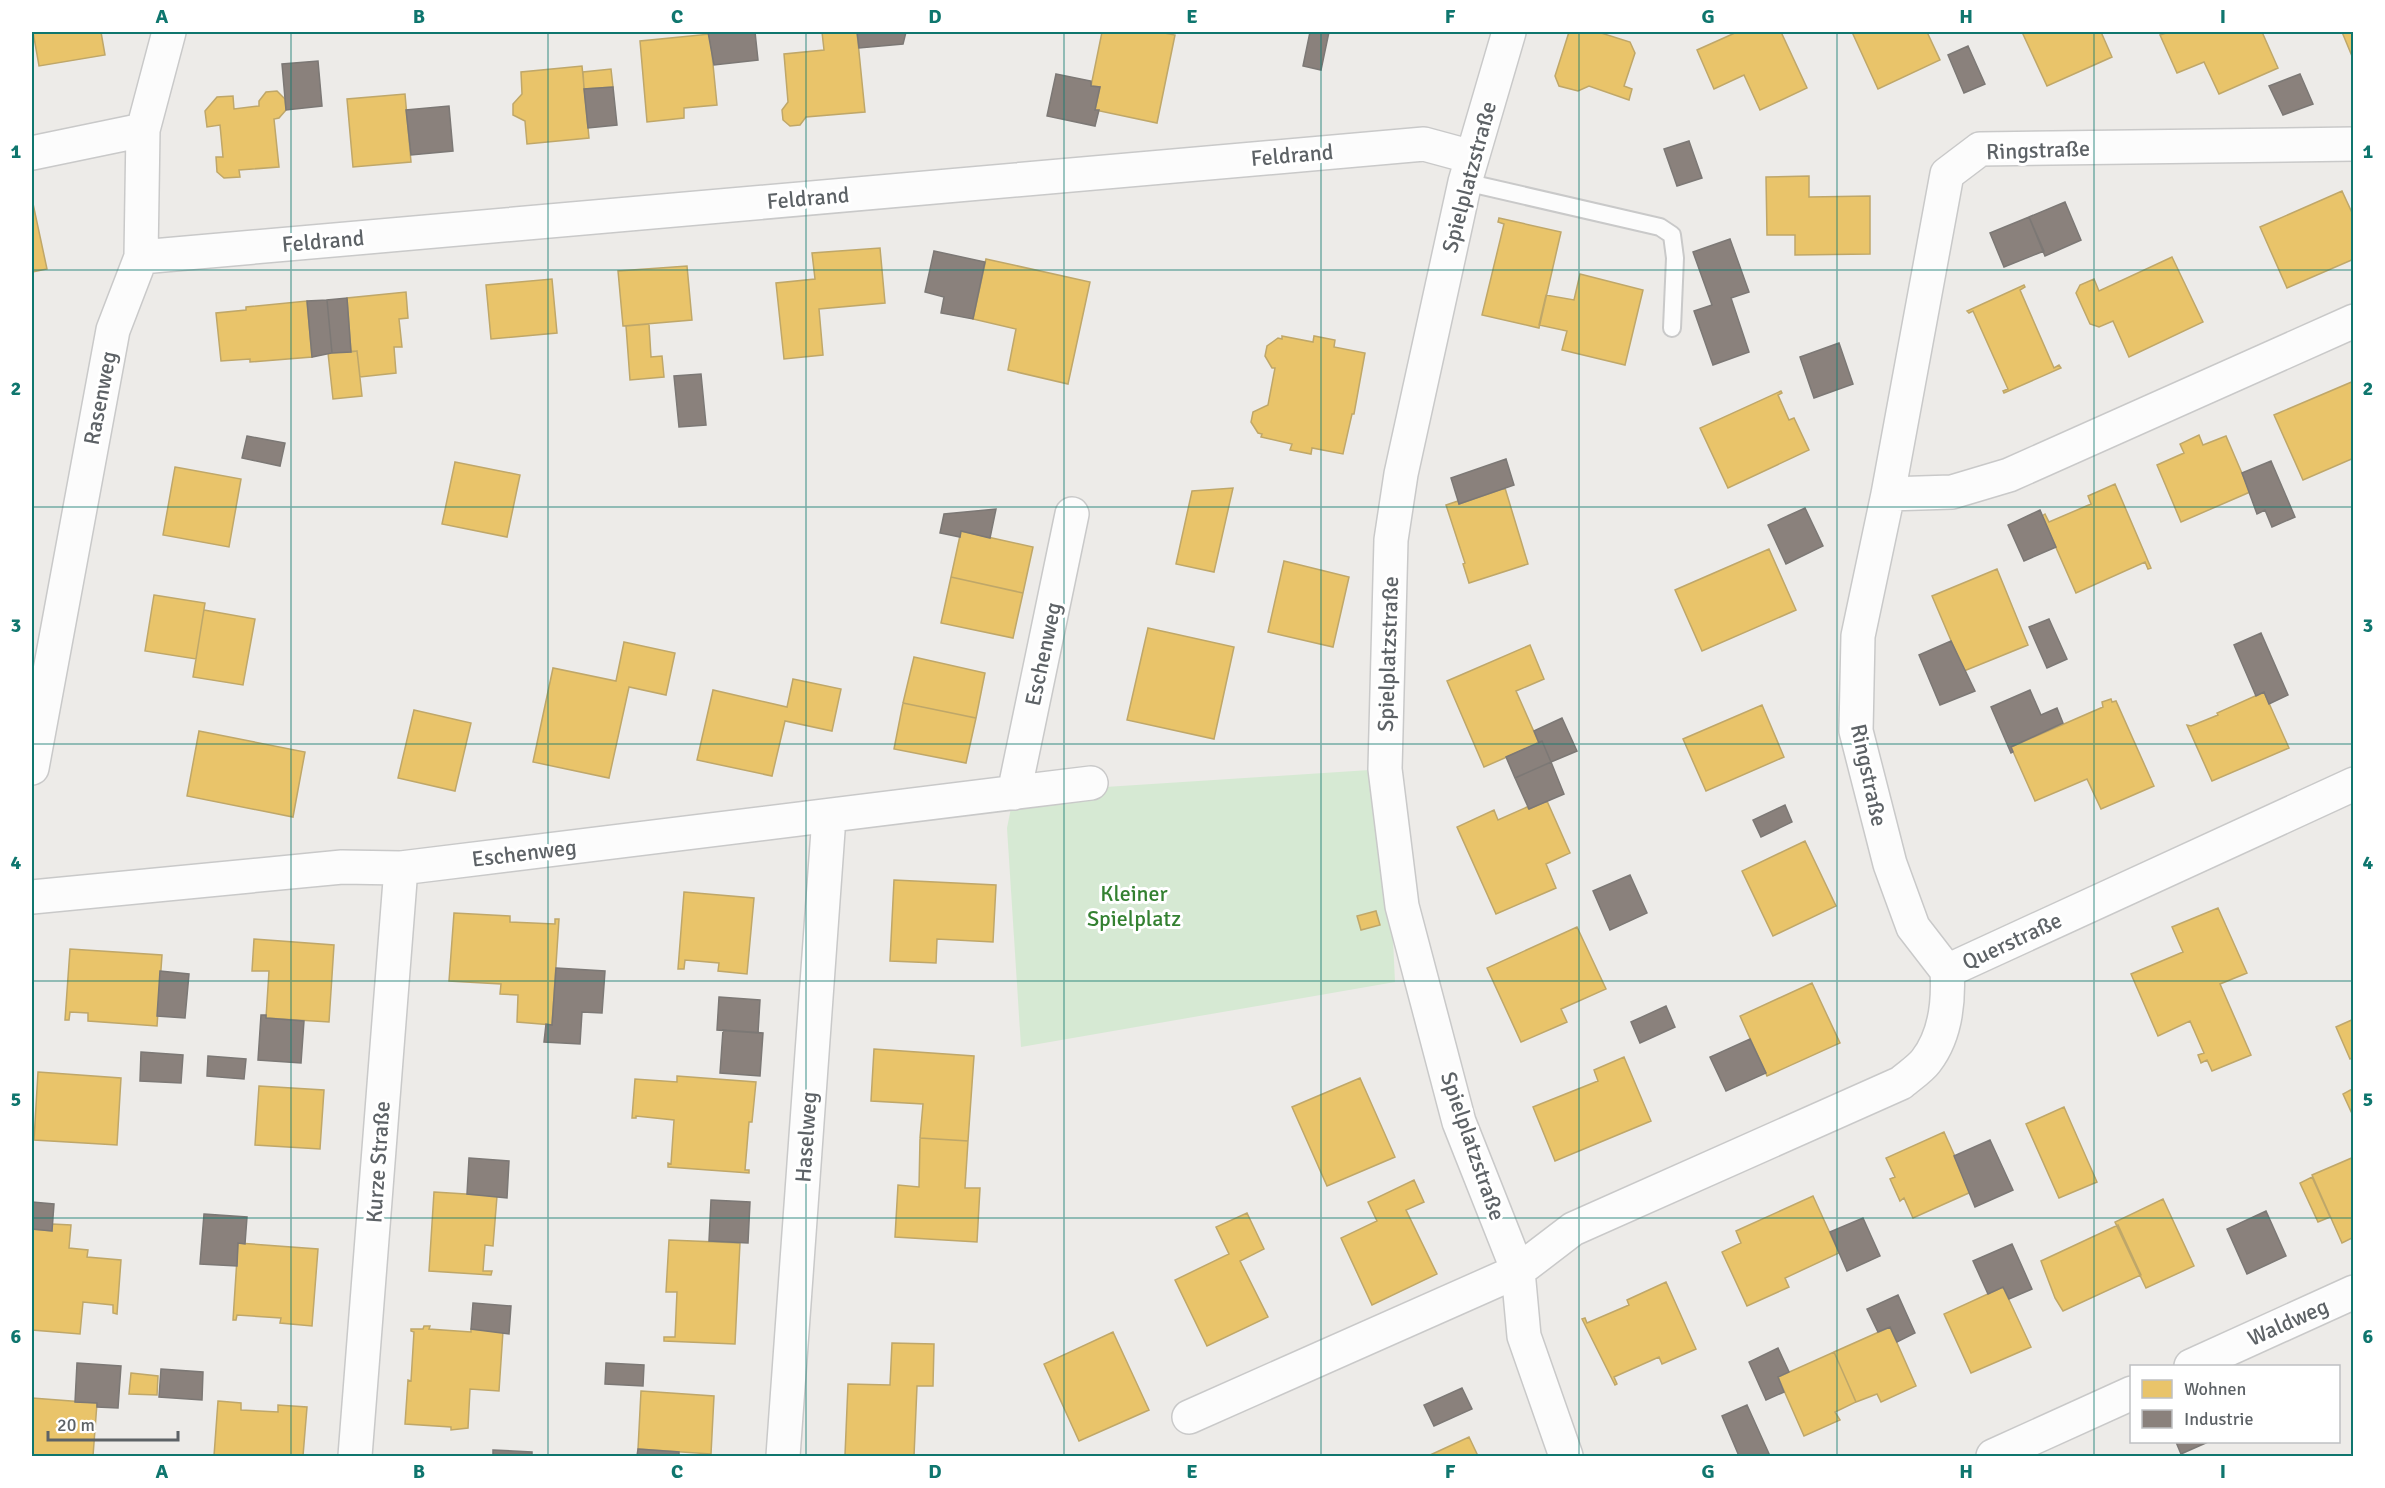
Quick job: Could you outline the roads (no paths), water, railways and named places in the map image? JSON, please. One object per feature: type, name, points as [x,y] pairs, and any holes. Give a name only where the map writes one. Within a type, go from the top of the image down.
[{"type":"street","name":"Rasenweg","points":[[32,768],[113,330],[141,257],[143,130],[168,32]]},
{"type":"street","name":"Spielplatzstraße","points":[[1509,32],[1469,170],[1401,474],[1391,540],[1385,769],[1402,906],[1459,1122],[1518,1271],[1524,1336],[1566,1456]]},
{"type":"street","points":[[32,153],[143,130]]},
{"type":"street","name":"Feldrand","points":[[141,257],[1424,144],[1469,170]]},
{"type":"street","name":"Ringstraße","points":[[1947,971],[1913,927],[1890,864],[1856,731],[1858,636],[1888,494],[1947,174],[1980,149],[2354,144]]},
{"type":"street","points":[[1888,494],[1952,492],[2009,475],[2354,321]]},
{"type":"street","name":"Eschenweg","points":[[1014,793],[1072,514]]},
{"type":"street","name":"Eschenweg","points":[[32,897],[342,867],[401,868],[1090,783]]},
{"type":"street","name":"Querstraße","points":[[1518,1271],[1573,1229],[1901,1083],[1926,1061],[1944,1026],[1948,993],[1947,971],[2354,784]]},
{"type":"street","name":"Haselweg","points":[[783,1456],[829,817]]},
{"type":"street","name":"Kurze Straße","points":[[355,1456],[401,868]]},
{"type":"street","points":[[1189,1417],[1518,1271]]},
{"type":"street","name":"Waldweg","points":[[2193,1365],[2354,1292]]},
{"type":"street","points":[[1993,1456],[2130,1394]]},
{"type":"lane","points":[[1469,170],[1660,227],[1672,235],[1675,258],[1672,328]]},
{"type":"park label","name":"Kleiner Spielplatz","points":[[1134,906]]}]
